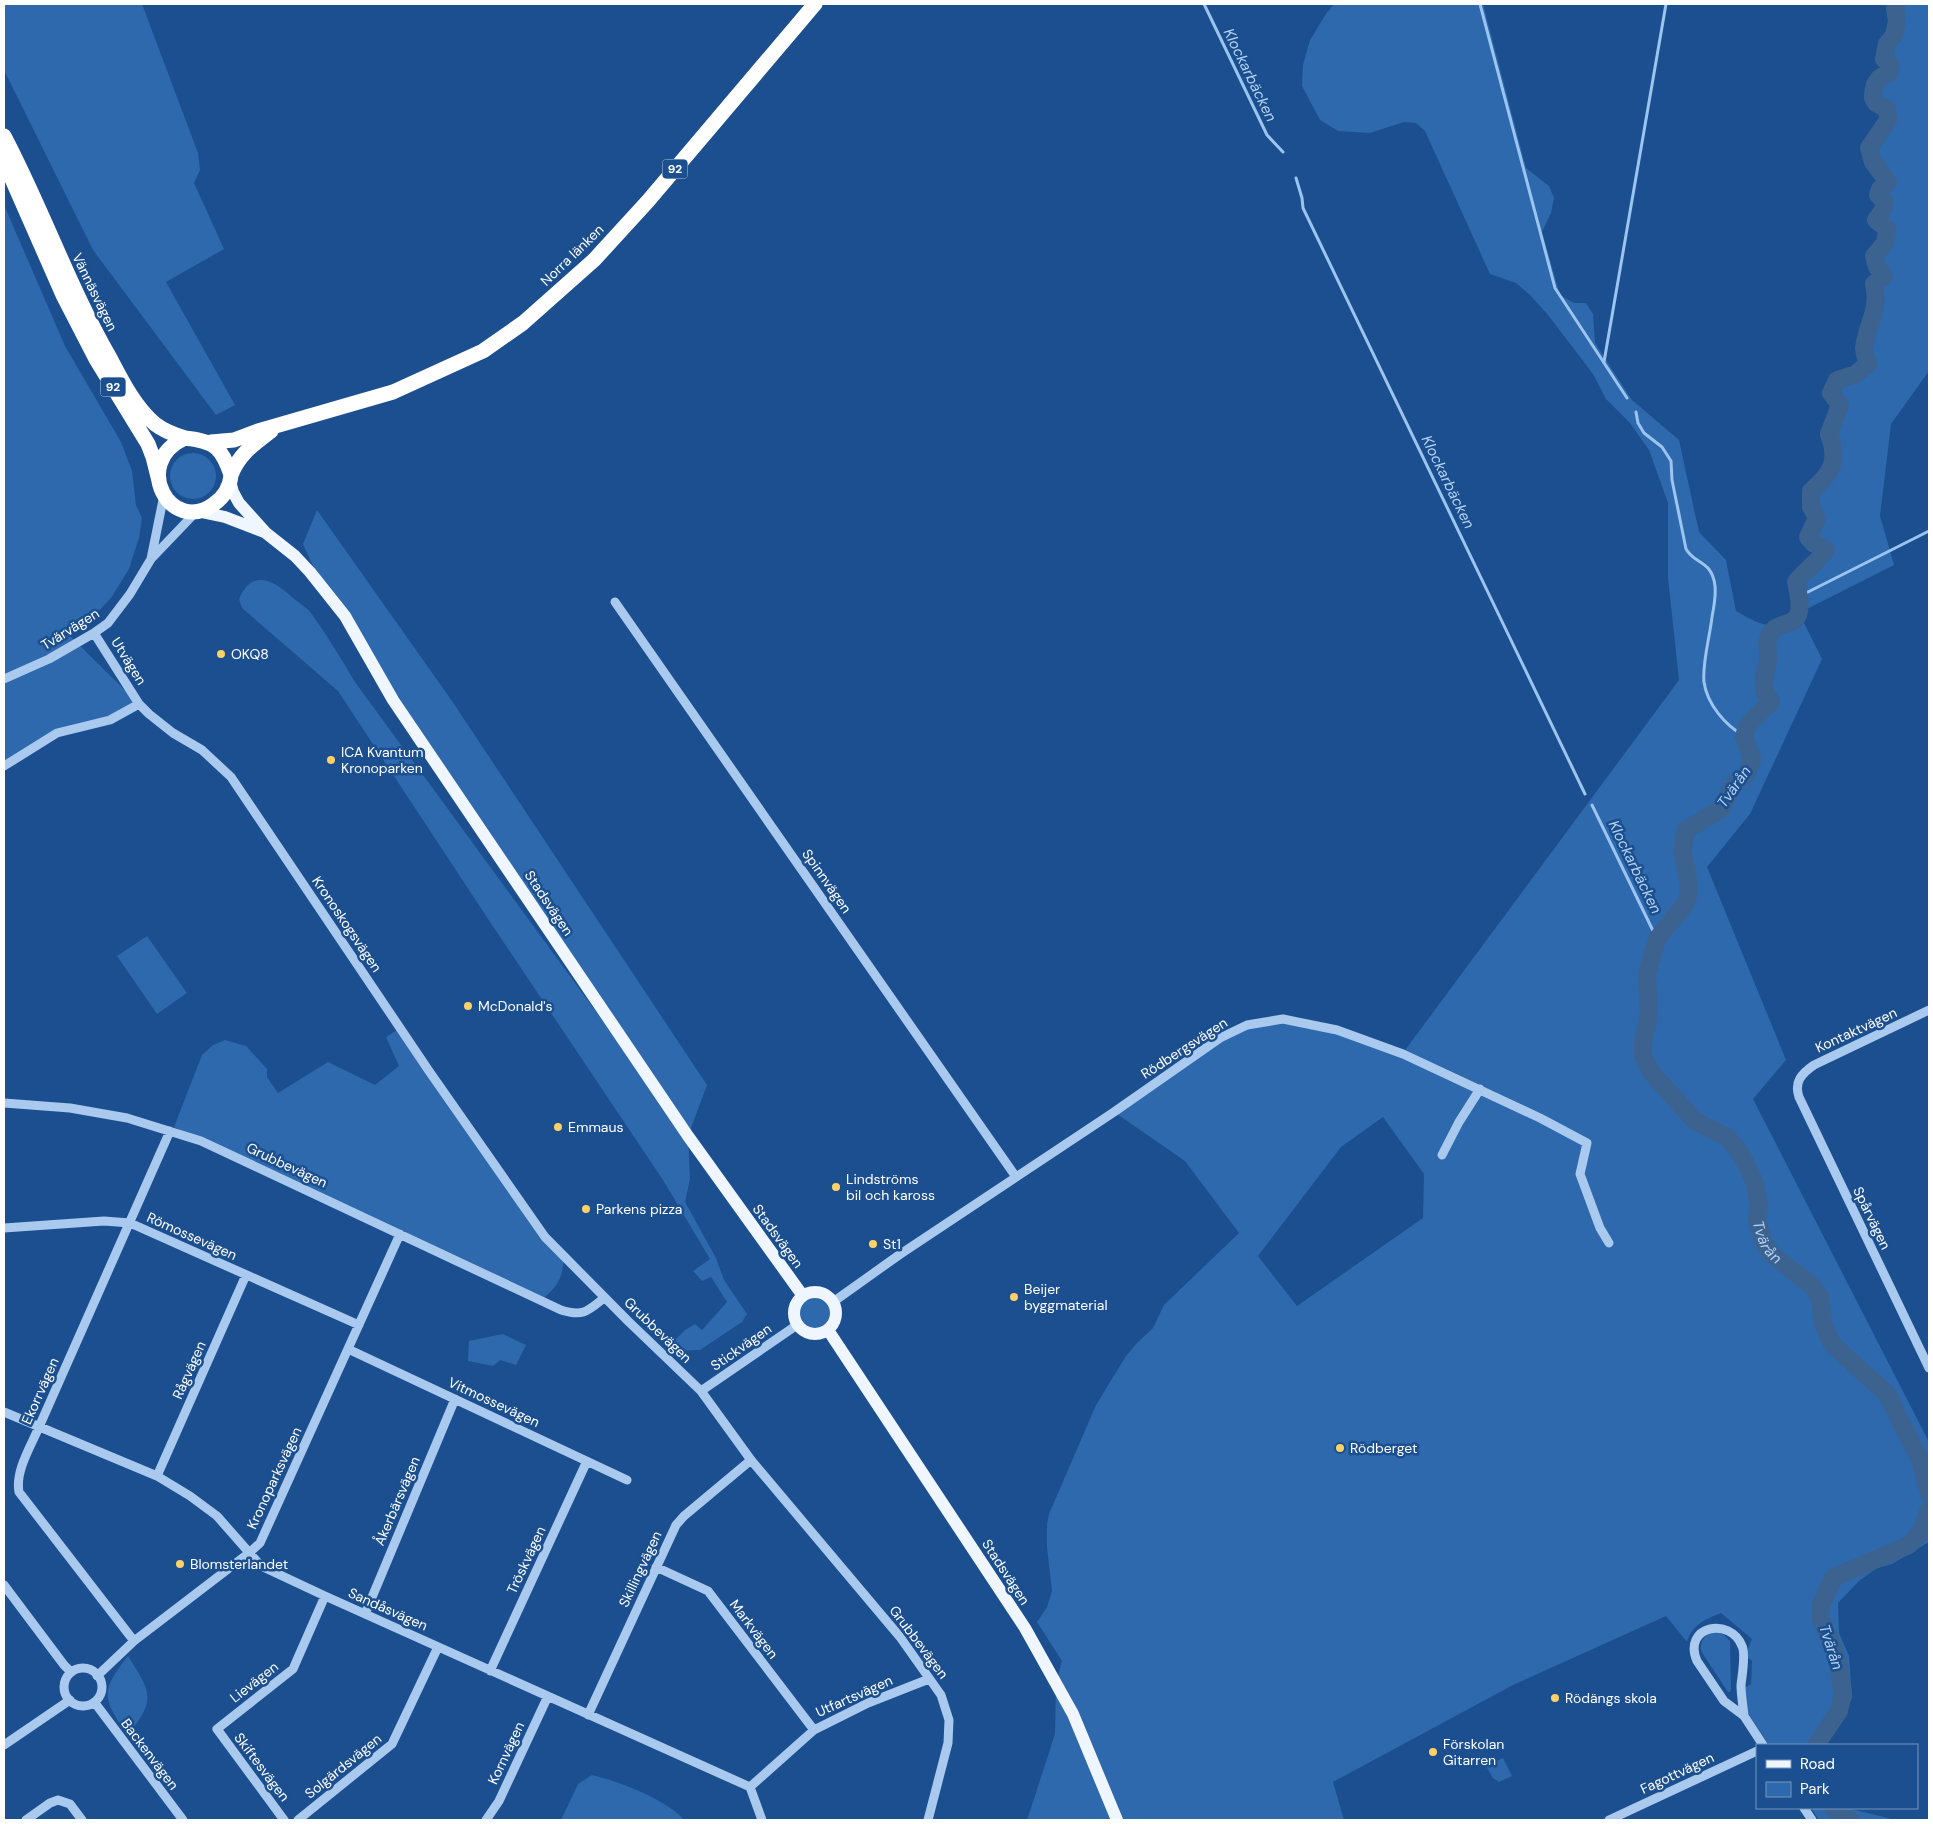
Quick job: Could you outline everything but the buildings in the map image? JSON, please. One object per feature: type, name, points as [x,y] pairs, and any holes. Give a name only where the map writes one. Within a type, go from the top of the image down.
[{"type":"highway","name":"Norra länken","points":[[210,442],[234,440],[258,431],[393,392],[483,352],[523,324],[594,260],[654,193],[815,4]]},
{"type":"highway","name":"Vännäsvägen","points":[[4,136],[89,321],[123,382],[142,411],[156,425],[170,434],[185,438]]},
{"type":"highway","name":"Vännäsvägen","points":[[4,161],[63,295],[96,358],[148,444],[154,457],[158,480]]},
{"type":"highway","name":"Norra länken","points":[[231,478],[236,463],[242,454],[277,426]]},
{"type":"highway","name":"92","points":[[185,438],[210,442]]},
{"type":"highway","points":[[158,480],[158,470],[162,458],[176,442],[185,438]]},
{"type":"highway","points":[[210,442],[221,451],[231,478]]},
{"type":"highway","name":"92","points":[[198,512],[219,501],[226,492],[231,478]]},
{"type":"highway","name":"92","points":[[158,480],[164,496]]},
{"type":"highway","points":[[164,496],[184,511],[198,512]]},
{"type":"main road","name":"Stadsvägen","points":[[231,478],[233,492],[239,502],[266,532],[295,556],[310,572],[345,616],[393,700],[688,1136],[803,1296]]},
{"type":"main road","name":"Stadsvägen","points":[[198,512],[225,516],[266,532]]},
{"type":"main road","points":[[811,1292],[819,1292],[828,1296],[833,1302],[836,1314],[835,1320],[828,1330],[820,1334],[812,1334],[802,1330],[797,1325],[794,1312],[798,1300],[803,1296],[811,1292]]},
{"type":"main road","name":"Stadsvägen","points":[[828,1330],[1025,1628],[1073,1714],[1117,1820]]},
{"type":"street","name":"Tvärvägen","points":[[151,558],[164,496]]},
{"type":"street","name":"Tvärvägen","points":[[4,679],[48,659],[108,623],[130,594],[151,558],[198,512]]},
{"type":"street","name":"Spinnvägen","points":[[615,602],[1016,1177]]},
{"type":"street","name":"Utvägen","points":[[94,633],[140,704]]},
{"type":"street","points":[[4,766],[57,733],[110,720],[140,704]]},
{"type":"street","name":"Kronoskogsvägen","points":[[140,704],[148,714],[173,734],[202,750],[231,777],[528,1214],[545,1237],[604,1298]]},
{"type":"street","name":"Kontaktvägen","points":[[1799,1079],[1814,1065],[1929,1010]]},
{"type":"street","name":"Rödbergsvägen","points":[[833,1302],[899,1255],[1220,1038],[1247,1025],[1284,1019],[1337,1030],[1403,1054],[1540,1118],[1587,1143],[1580,1174],[1600,1228],[1609,1243]]},
{"type":"street","name":"Spårvägen","points":[[1799,1079],[1796,1088],[1798,1098],[1929,1368]]},
{"type":"street","points":[[1442,1155],[1459,1122],[1480,1089]]},
{"type":"street","name":"Grubbevägen","points":[[4,1103],[79,1110],[127,1118],[201,1141],[570,1313],[590,1311],[604,1298],[701,1392],[751,1460],[900,1637],[941,1695],[949,1720],[947,1749],[928,1820]]},
{"type":"street","name":"Ekorrvägen","points":[[134,1641],[19,1492],[18,1479],[39,1427],[170,1131]]},
{"type":"street","name":"Römossevägen","points":[[4,1228],[104,1220],[130,1223],[359,1325]]},
{"type":"street","name":"Kronoparksvägen","points":[[97,1676],[134,1641],[260,1543],[400,1234]]},
{"type":"street","name":"Rågvägen","points":[[157,1476],[246,1275]]},
{"type":"street","name":"Stickvägen","points":[[701,1392],[797,1325]]},
{"type":"street","name":"Vitmossevägen","points":[[348,1349],[627,1480]]},
{"type":"street","name":"Åkerbärsvägen","points":[[364,1614],[455,1399]]},
{"type":"street","name":"Sandåsvägen","points":[[4,1412],[157,1476],[190,1496],[216,1516],[234,1533],[248,1553],[261,1566],[750,1787]]},
{"type":"street","name":"Skillingvägen","points":[[588,1715],[676,1525],[684,1516],[751,1460]]},
{"type":"street","name":"Tröskvägen","points":[[490,1671],[587,1461]]},
{"type":"street","name":"Markvägen","points":[[656,1567],[708,1591],[814,1730]]},
{"type":"street","points":[[4,1585],[71,1672]]},
{"type":"street","name":"Lievägen","points":[[217,1729],[293,1669],[325,1596]]},
{"type":"street","points":[[1744,1716],[1741,1686],[1743,1647],[1733,1634],[1721,1628],[1715,1627],[1704,1630],[1697,1638],[1694,1646],[1694,1654],[1697,1661],[1724,1701],[1744,1716],[1762,1744]]},
{"type":"street","name":"Solgärdsvägen","points":[[298,1820],[392,1744],[438,1647]]},
{"type":"street","points":[[85,1669],[97,1676],[101,1689],[95,1703],[82,1706],[70,1700],[64,1688],[71,1672],[85,1669]]},
{"type":"street","name":"Utfartsvägen","points":[[750,1787],[814,1730],[868,1703],[930,1679]]},
{"type":"street","name":"Kornvägen","points":[[486,1820],[499,1801],[548,1696]]},
{"type":"street","points":[[4,1745],[70,1700]]},
{"type":"street","name":"Backenvägen","points":[[95,1703],[183,1820]]},
{"type":"street","name":"Skiftesvägen","points":[[217,1729],[284,1820]]},
{"type":"street","name":"Fagottvägen","points":[[1609,1820],[1756,1751]]},
{"type":"street","points":[[750,1787],[762,1820]]},
{"type":"street","points":[[26,1820],[50,1803],[58,1800],[70,1804],[82,1820]]},
{"type":"street","points":[[1805,1809],[1812,1820]]},
{"type":"green space","points":[[4,4],[142,4],[198,153],[200,170],[194,183],[224,249],[166,282],[235,405],[216,415],[93,250],[4,70]]},
{"type":"green space","points":[[1334,4],[1483,4],[1526,168],[1549,186],[1554,198],[1551,213],[1542,232],[1560,295],[1574,303],[1586,303],[1593,314],[1595,343],[1632,400],[1679,440],[1699,532],[1726,560],[1736,611],[1764,624],[1778,625],[1795,621],[1800,602],[1796,582],[1826,550],[1813,543],[1808,537],[1817,518],[1811,507],[1811,491],[1824,478],[1832,466],[1833,452],[1829,434],[1840,405],[1831,393],[1837,380],[1856,374],[1868,364],[1864,348],[1874,310],[1874,284],[1884,276],[1877,267],[1874,256],[1885,243],[1887,229],[1876,220],[1882,212],[1885,202],[1878,195],[1888,182],[1873,162],[1869,148],[1888,120],[1887,109],[1876,103],[1873,98],[1874,89],[1878,79],[1889,73],[1890,64],[1884,59],[1887,44],[1894,35],[1897,21],[1895,9],[1897,4],[1929,4],[1929,371],[1891,424],[1880,516],[1894,565],[1799,613],[1822,659],[1750,814],[1707,867],[1786,1060],[1753,1099],[1929,1442],[1929,1542],[1892,1564],[1877,1568],[1859,1581],[1838,1603],[1839,1633],[1849,1656],[1852,1698],[1843,1718],[1826,1744],[1768,1744],[1745,1709],[1744,1688],[1751,1684],[1752,1661],[1745,1656],[1752,1639],[1721,1613],[1700,1623],[1692,1631],[1687,1642],[1666,1616],[1513,1685],[1333,1782],[1344,1820],[1027,1820],[1055,1734],[1056,1684],[1062,1661],[1037,1622],[1047,1607],[1052,1591],[1047,1547],[1049,1514],[1096,1405],[1126,1356],[1153,1328],[1164,1305],[1239,1233],[1185,1161],[1114,1112],[1247,1025],[1283,1019],[1403,1053],[1679,680],[1668,578],[1668,503],[1649,450],[1630,423],[1606,399],[1593,374],[1548,315],[1530,295],[1516,283],[1490,274],[1425,131],[1416,123],[1404,122],[1370,133],[1338,131],[1320,120],[1302,86],[1303,65],[1310,40]],"holes":[[[1383,1117],[1424,1174],[1423,1218],[1297,1306],[1258,1256],[1341,1147]]]},
{"type":"green space","points":[[4,205],[65,346],[121,442],[132,471],[136,505],[142,518],[139,538],[129,569],[111,598],[91,619],[70,636],[139,704],[130,711],[74,728],[4,766]]},
{"type":"green space","points":[[188,453],[198,453],[210,459],[215,467],[215,485],[210,493],[202,498],[188,499],[180,496],[173,489],[170,481],[170,471],[173,463],[180,456]]},
{"type":"green space","points":[[317,510],[452,701],[707,1085],[688,1136],[690,1179],[685,1202],[716,1258],[724,1280],[747,1314],[742,1322],[700,1350],[678,1351],[671,1344],[685,1330],[695,1324],[702,1330],[727,1302],[711,1277],[702,1281],[693,1271],[710,1259],[663,1180],[338,691],[242,608],[239,599],[244,589],[250,583],[264,580],[278,586],[311,613],[355,682],[676,1121],[393,700],[328,586],[313,566],[303,544]]},
{"type":"green space","points":[[147,936],[187,993],[157,1014],[117,956]]},
{"type":"green space","points":[[400,1028],[564,1257],[559,1282],[541,1300],[174,1127],[202,1055],[213,1045],[225,1040],[246,1046],[267,1069],[267,1077],[278,1093],[328,1062],[375,1085],[399,1066],[386,1037]]},
{"type":"green space","points":[[814,1296],[821,1297],[826,1301],[830,1306],[830,1320],[826,1325],[821,1329],[814,1330],[807,1329],[802,1325],[798,1320],[797,1313],[798,1306],[802,1301],[807,1297]]},
{"type":"green space","points":[[503,1334],[526,1345],[516,1365],[500,1360],[493,1366],[468,1361],[469,1341]]},
{"type":"green space","points":[[1714,1632],[1723,1634],[1730,1641],[1730,1692],[1728,1692],[1701,1651],[1703,1639]]},
{"type":"green space","points":[[128,1656],[146,1688],[147,1704],[137,1723],[127,1735],[113,1712],[108,1695],[113,1678]]},
{"type":"green space","points":[[1503,1758],[1512,1776],[1499,1782],[1493,1778],[1486,1766]]},
{"type":"green space","points":[[592,1775],[642,1792],[667,1805],[684,1820],[561,1820],[578,1784]]},
{"type":"green space","points":[[1812,1809],[1851,1809],[1891,1820],[1819,1820]]},
{"type":"waterway","name":"Klockarbäcken","points":[[1204,4],[1267,135],[1283,152]]},
{"type":"waterway","points":[[1480,4],[1555,288],[1627,398]]},
{"type":"waterway","points":[[1604,362],[1666,4]]},
{"type":"waterway","name":"Tvärån","points":[[1897,4],[1895,9],[1897,21],[1894,35],[1887,44],[1884,59],[1890,64],[1889,73],[1878,79],[1873,93],[1876,103],[1887,109],[1888,120],[1869,148],[1873,162],[1888,182],[1880,189],[1878,195],[1885,202],[1882,212],[1876,220],[1887,229],[1885,243],[1874,256],[1877,267],[1884,276],[1874,284],[1874,310],[1864,348],[1868,364],[1856,374],[1837,380],[1831,393],[1840,405],[1829,434],[1833,452],[1832,466],[1824,478],[1811,491],[1811,507],[1817,518],[1808,537],[1813,543],[1826,550],[1796,582],[1799,600],[1799,612],[1796,618],[1779,626],[1768,638],[1768,659],[1764,687],[1771,702],[1749,723],[1744,736],[1752,759],[1748,772],[1733,786],[1721,809],[1686,830],[1683,851],[1688,878],[1688,897],[1686,903],[1657,939],[1647,974],[1649,1015],[1643,1043],[1643,1056],[1651,1072],[1695,1121],[1727,1137],[1737,1149],[1746,1163],[1755,1184],[1759,1206],[1757,1219],[1766,1247],[1775,1257],[1811,1285],[1820,1297],[1823,1323],[1832,1344],[1887,1394],[1921,1462],[1929,1494]]},
{"type":"waterway","name":"Klockarbäcken","points":[[1296,178],[1303,208],[1585,794]]},
{"type":"waterway","points":[[1636,412],[1638,423],[1644,433],[1662,447],[1671,461],[1672,480],[1686,549],[1694,558],[1707,567],[1713,578],[1715,602],[1704,666],[1706,690],[1718,713],[1730,726],[1744,736]]},
{"type":"waterway","points":[[1800,596],[1929,531]]},
{"type":"waterway","name":"Klockarbäcken","points":[[1592,805],[1657,939]]},
{"type":"waterway","name":"Tvärån","points":[[1817,1744],[1839,1711],[1843,1693],[1837,1657],[1821,1619],[1821,1605],[1833,1578],[1909,1545],[1921,1532],[1929,1510]]},
{"type":"waterway","name":"Tvärån","points":[[1834,1809],[1850,1820]]},
{"type":"place","name":"OKQ8","points":[[221,654]]},
{"type":"place","name":"ICA Kvantum Kronoparken","points":[[331,760]]},
{"type":"place","name":"McDonald's","points":[[468,1006]]},
{"type":"place","name":"Emmaus","points":[[558,1127]]},
{"type":"place","name":"Lindströms bil och kaross","points":[[836,1187]]},
{"type":"place","name":"Parkens pizza","points":[[586,1209]]},
{"type":"place","name":"St1","points":[[873,1244]]},
{"type":"place","name":"Beijer byggmaterial","points":[[1014,1297]]},
{"type":"place","name":"Rödberget","points":[[1340,1448]]},
{"type":"place","name":"Blomsterlandet","points":[[180,1564]]},
{"type":"place","name":"Rödängs skola","points":[[1555,1698]]},
{"type":"place","name":"Förskolan Gitarren","points":[[1433,1752]]}]
